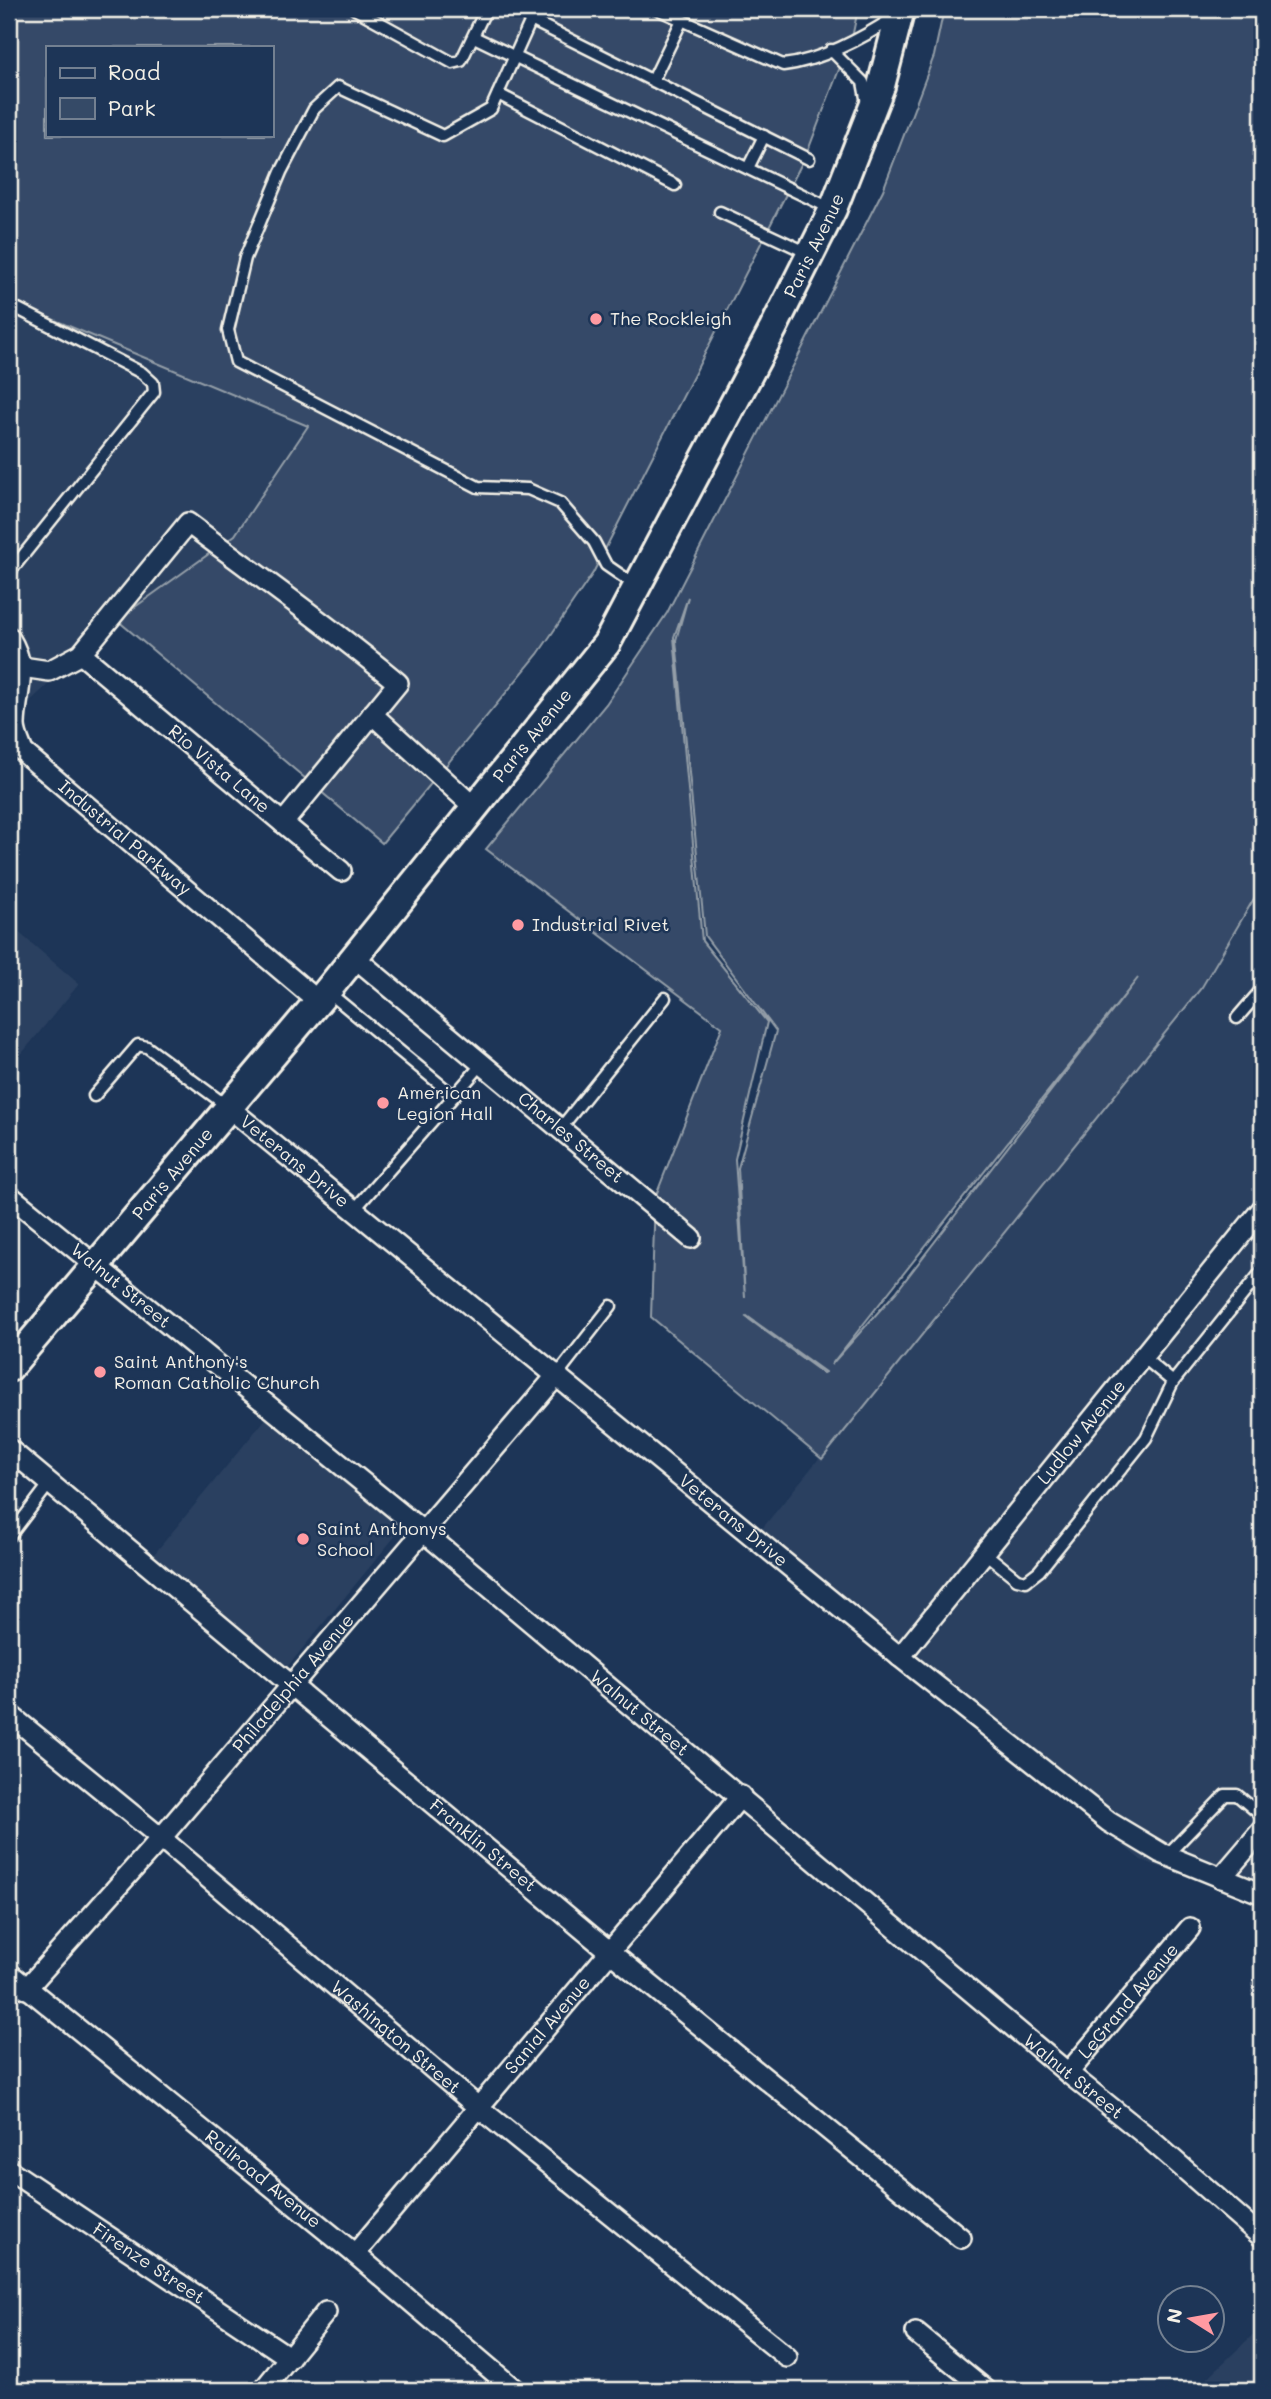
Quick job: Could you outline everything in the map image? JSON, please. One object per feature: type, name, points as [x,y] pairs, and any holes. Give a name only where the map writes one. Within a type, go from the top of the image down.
[{"type":"street","name":"Paris Avenue","points":[[9,1368],[322,996],[607,643],[833,209],[870,116],[901,11]]},
{"type":"street","name":"Rio Vista Lane","points":[[188,523],[297,606],[325,622],[398,683],[283,823],[81,653],[188,523]]},
{"type":"street","name":"Industrial Parkway","points":[[9,637],[22,667],[15,728],[16,749],[322,996]]},
{"type":"street","points":[[22,667],[49,671],[81,653]]},
{"type":"street","points":[[373,714],[475,808]]},
{"type":"street","points":[[283,823],[341,871]]},
{"type":"street","name":"Charles Street","points":[[354,957],[691,1238]]},
{"type":"street","name":"Veterans Drive","points":[[228,1107],[558,1374],[900,1657],[1109,1822],[1166,1856],[1262,1894]]},
{"type":"street","name":"Walnut Street","points":[[9,1195],[425,1533],[1144,2134],[1262,2237]]},
{"type":"street","name":"Ludlow Avenue","points":[[900,1657],[1262,1209]]},
{"type":"street","name":"Philadelphia Avenue","points":[[26,1989],[161,1838],[425,1533],[558,1374]]},
{"type":"street","name":"Franklin Street","points":[[9,1449],[610,1952],[961,2238]]},
{"type":"street","name":"Washington Street","points":[[9,1714],[161,1838],[479,2108],[787,2357]]},
{"type":"street","name":"Sanial Avenue","points":[[355,2254],[741,1796]]},
{"type":"street","points":[[1222,1878],[1262,1830]]},
{"type":"street","name":"LeGrand Avenue","points":[[1068,2073],[1190,1928]]},
{"type":"street","name":"Railroad Avenue","points":[[9,1973],[355,2254],[515,2390]]},
{"type":"street","name":"Firenze Street","points":[[9,2170],[290,2358]]},
{"type":"street","points":[[263,2390],[326,2312]]},
{"type":"street","points":[[916,2333],[986,2390]]},
{"type":"lane","points":[[355,9],[453,63],[461,61],[486,9]]},
{"type":"lane","points":[[657,9],[783,65],[831,50],[874,31],[901,11]]},
{"type":"lane","points":[[638,587],[606,565],[594,542],[560,503],[528,489],[478,486],[236,362],[228,330],[245,258],[281,172],[314,109],[338,87],[443,135],[491,109],[531,20],[809,159]]},
{"type":"lane","points":[[653,80],[682,20]]},
{"type":"lane","points":[[474,37],[833,209]]},
{"type":"lane","points":[[831,50],[863,82],[870,116]]},
{"type":"lane","points":[[498,94],[675,185]]},
{"type":"lane","points":[[748,168],[764,136]]},
{"type":"lane","points":[[720,212],[808,260]]},
{"type":"lane","points":[[9,573],[154,392],[153,383],[142,373],[18,309]]},
{"type":"lane","points":[[1237,1018],[1262,989]]},
{"type":"lane","points":[[322,996],[454,1096]]},
{"type":"lane","points":[[561,1129],[665,998]]},
{"type":"lane","points":[[94,1096],[138,1045],[147,1047],[228,1107]]},
{"type":"lane","points":[[354,1210],[482,1064]]},
{"type":"lane","points":[[985,1553],[1017,1579],[1026,1581],[1039,1571],[1134,1454],[1166,1403],[1173,1382],[1262,1272]]},
{"type":"lane","points":[[558,1374],[611,1307]]},
{"type":"lane","points":[[1143,1357],[1173,1382]]},
{"type":"lane","points":[[9,1537],[50,1483]]},
{"type":"lane","points":[[1166,1856],[1225,1795],[1237,1795],[1262,1816]]},
{"type":"shaded area","points":[[9,301],[308,425],[235,535],[117,620],[9,721]]},
{"type":"shaded area","points":[[1262,885],[1262,1904],[1141,1860],[752,1541],[1202,987]]},
{"type":"shaded area","points":[[9,924],[79,984],[9,1069]]},
{"type":"shaded area","points":[[268,1416],[402,1528],[284,1671],[150,1559]]},
{"type":"shaded area","points":[[1262,2326],[1262,2390],[1195,2390]]},
{"type":"green space","points":[[9,9],[858,9],[853,33],[807,153],[593,573],[538,654],[382,843],[117,620],[235,535],[308,426],[9,301]]},
{"type":"green space","points":[[944,9],[1262,9],[1262,885],[1202,987],[822,1459],[651,1317],[655,1198],[722,1027],[486,849],[606,704],[667,613],[883,190],[934,56]],"holes":[[[688,597],[676,640],[705,936],[776,1031],[738,1168],[745,1298],[735,1159],[767,1022],[702,941],[674,637]],[[1138,978],[896,1292],[831,1365]],[[746,1317],[825,1372],[823,1373]]]},
{"type":"place","name":"The Rockleigh","points":[[596,319]]},
{"type":"place","name":"Industrial Rivet","points":[[518,925]]},
{"type":"place","name":"American Legion Hall","points":[[383,1103]]},
{"type":"place","name":"Saint Anthony's Roman Catholic Church","points":[[100,1372]]},
{"type":"place","name":"Saint Anthonys School","points":[[303,1539]]}]
